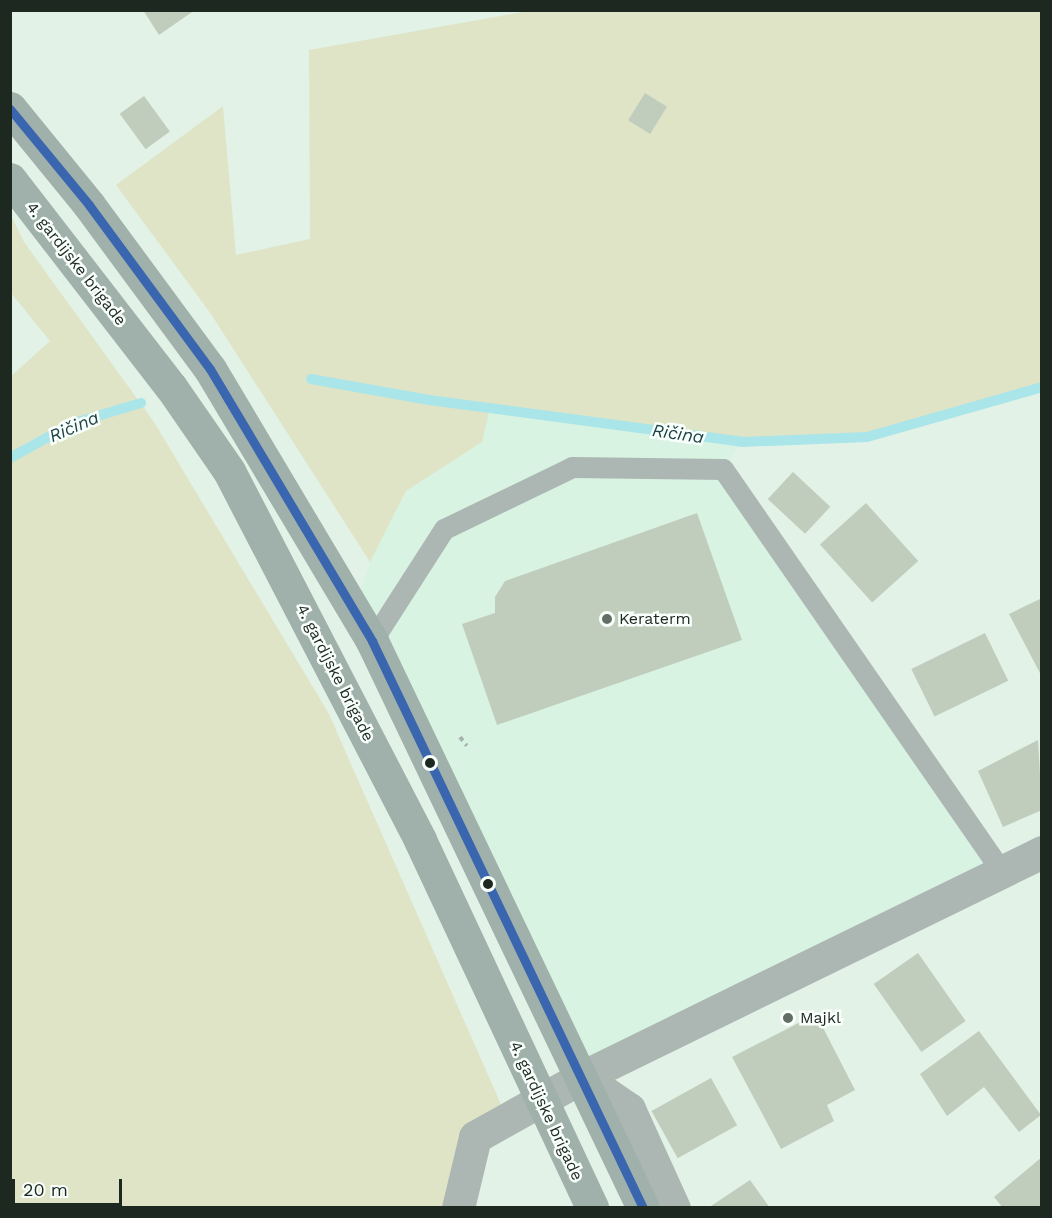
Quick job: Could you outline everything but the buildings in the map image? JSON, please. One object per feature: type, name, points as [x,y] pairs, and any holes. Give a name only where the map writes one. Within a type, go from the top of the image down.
[{"type":"main road","points":[[10,108],[89,205],[210,369],[372,641],[643,1208]]},
{"type":"main road","name":"4. gardijske brigade","points":[[10,179],[171,387],[229,471],[420,840],[592,1208]]},
{"type":"street","points":[[458,1208],[476,1137],[582,1077],[1041,852]]},
{"type":"street","points":[[582,1077],[629,1109],[674,1208]]},
{"type":"lane","points":[[372,641],[444,529],[572,467],[723,469],[1002,872]]},
{"type":"shaded area","points":[[529,11],[1041,11],[1041,387],[867,437],[742,442],[490,408],[482,442],[406,491],[370,562],[211,314],[116,185],[223,106],[236,255],[310,239],[309,50]]},
{"type":"shaded area","points":[[10,213],[24,242],[154,422],[329,714],[507,1118],[446,1207],[11,1207],[10,377],[50,341],[11,293]]},
{"type":"shaded area","points":[[490,408],[742,442],[723,469],[1002,872],[582,1077],[354,611],[370,562],[406,491],[482,442]]},
{"type":"waterway","name":"Ričina","points":[[311,379],[429,400],[742,442],[867,437],[1042,387]]},
{"type":"waterway","name":"Ričina","points":[[10,458],[74,423],[141,403]]},
{"type":"transit line","points":[[10,109],[89,205],[210,369],[372,641],[643,1208]]},
{"type":"place","name":"Keraterm","points":[[607,619]]},
{"type":"place","name":"Majkl","points":[[788,1018]]}]
